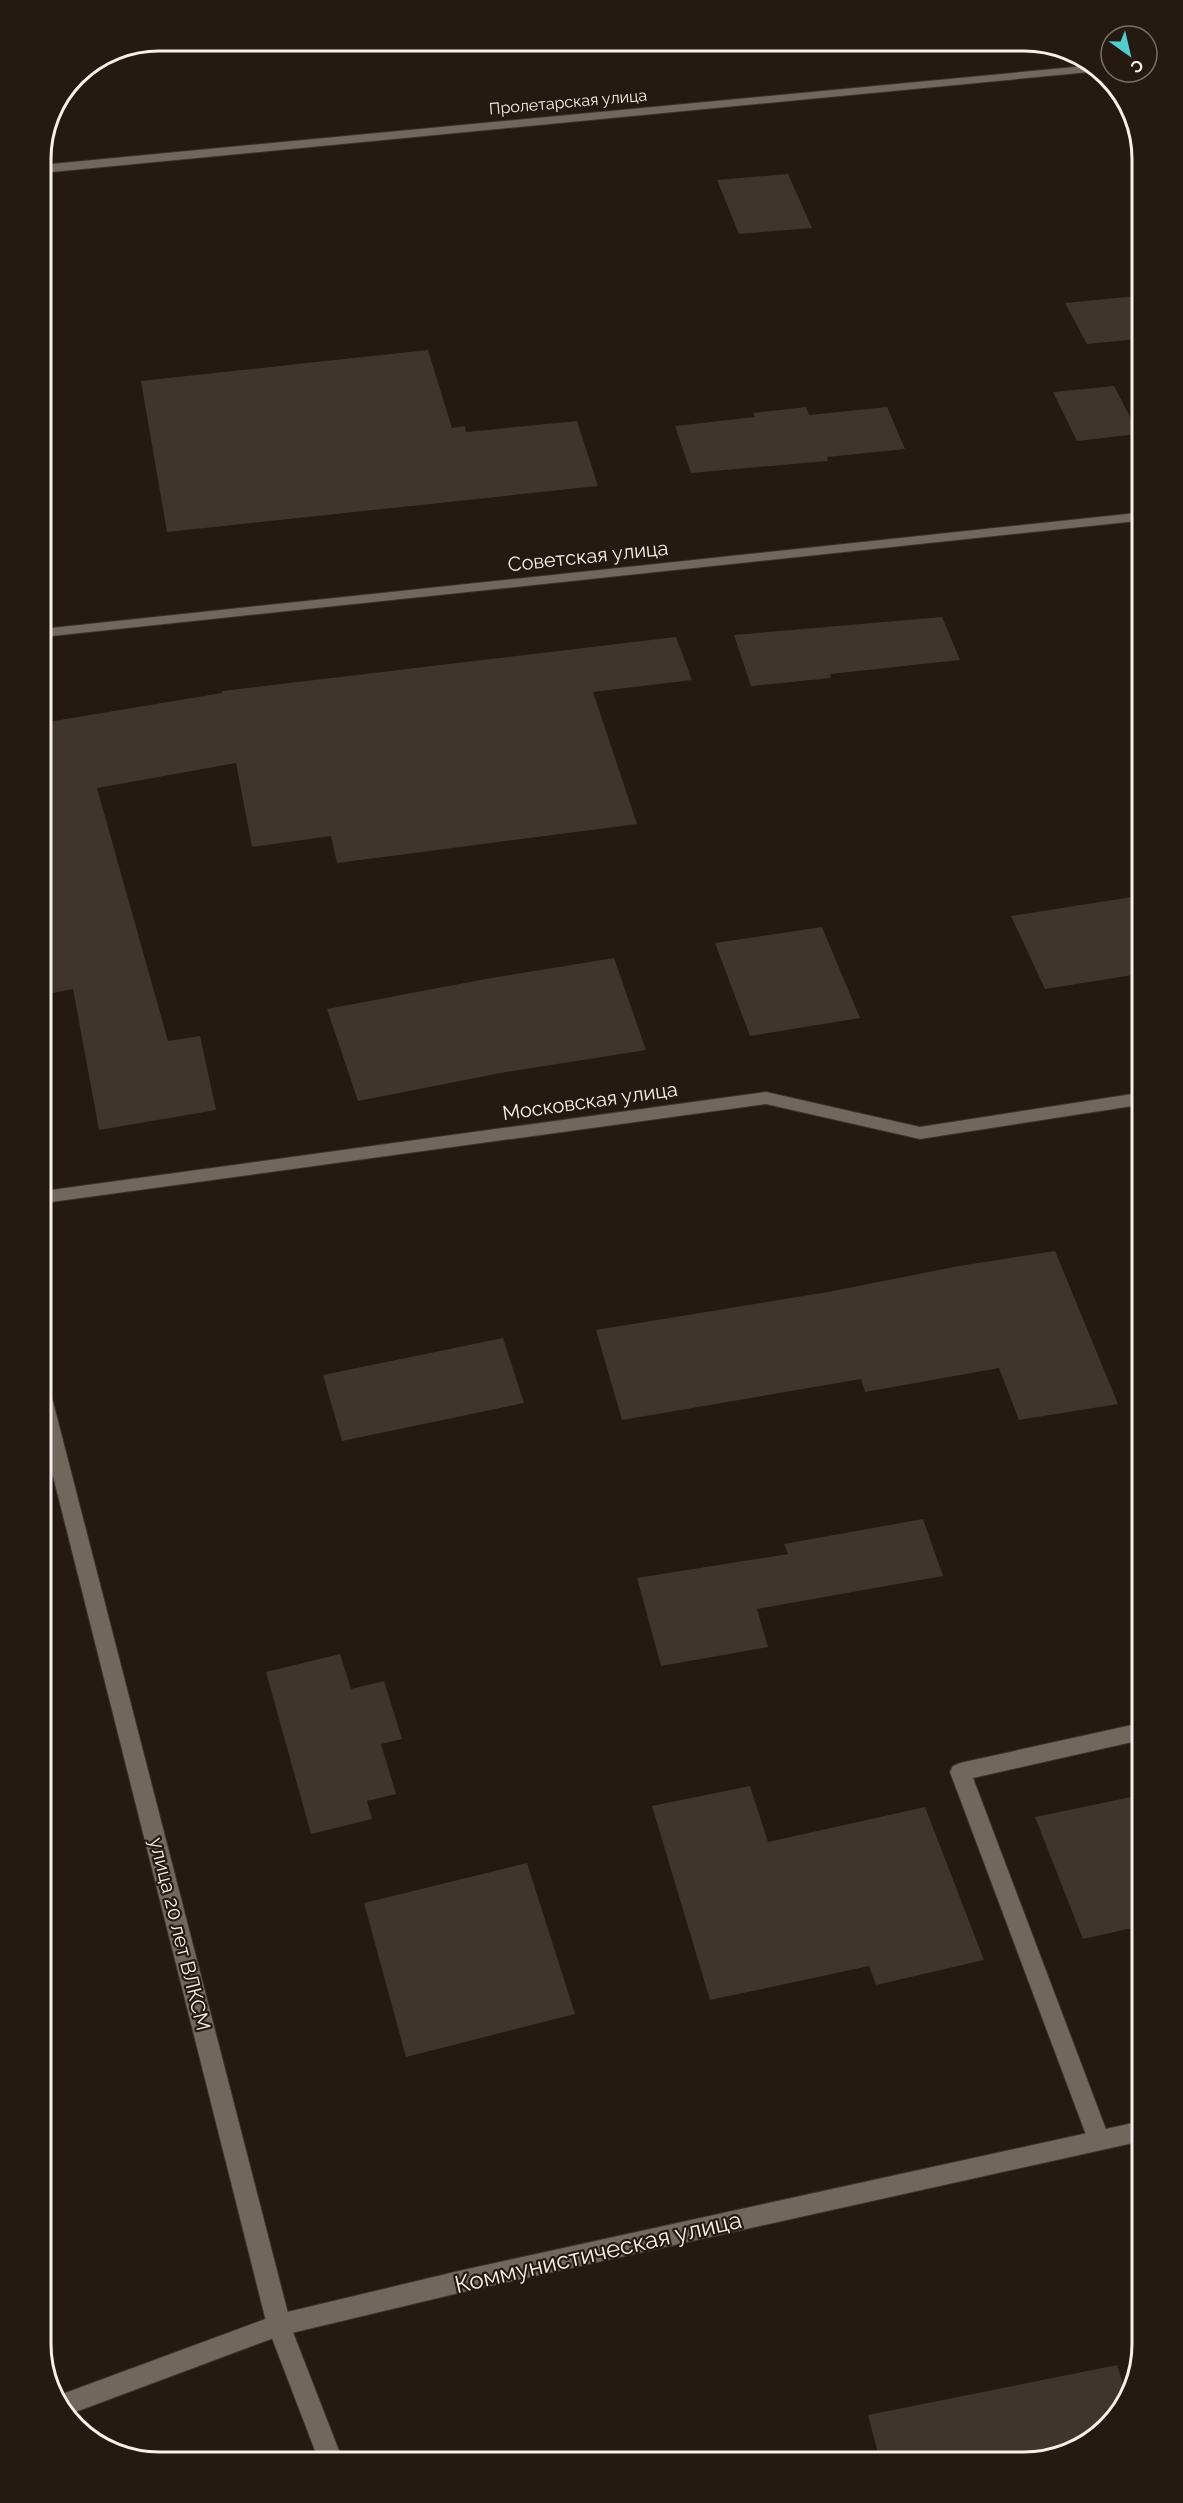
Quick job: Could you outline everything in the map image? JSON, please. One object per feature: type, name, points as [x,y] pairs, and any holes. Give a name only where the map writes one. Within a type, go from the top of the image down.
[{"type":"street","name":"Пролетарская улица","points":[[51,168],[1084,69]]},
{"type":"street","name":"Советская улица","points":[[51,632],[1132,518]]},
{"type":"street","name":"Московская улица","points":[[51,1196],[766,1098],[920,1133],[1132,1100]]},
{"type":"street","name":"улица 20 лет ВЛКСМ","points":[[51,1429],[279,2325],[328,2452]]},
{"type":"street","points":[[1098,2140],[960,1772],[1132,1733]]},
{"type":"street","name":"Коммунистическая улица","points":[[68,2403],[279,2325],[463,2281],[1132,2133]]},
{"type":"building","points":[[788,174],[812,228],[739,234],[717,180]]},
{"type":"building","points":[[1132,296],[1132,340],[1087,344],[1065,303]]},
{"type":"building","points":[[428,350],[452,428],[465,426],[466,432],[577,421],[598,486],[167,532],[141,381]]},
{"type":"building","points":[[1114,386],[1132,420],[1132,435],[1077,441],[1053,392]]},
{"type":"building","points":[[806,407],[809,415],[887,407],[905,449],[827,457],[828,461],[691,473],[675,426],[755,417],[753,413]]},
{"type":"building","points":[[942,617],[960,660],[830,674],[831,678],[751,686],[734,635]]},
{"type":"building","points":[[676,637],[692,680],[593,692],[637,824],[337,863],[331,836],[252,847],[236,763],[97,788],[168,1041],[200,1036],[216,1110],[99,1130],[73,989],[51,993],[51,722],[222,693],[222,691]]},
{"type":"building","points":[[1132,897],[1132,975],[1045,989],[1011,916]]},
{"type":"building","points":[[822,927],[860,1018],[750,1036],[715,943]]},
{"type":"building","points":[[614,958],[646,1050],[506,1072],[358,1101],[327,1009],[491,978]]},
{"type":"building","points":[[1055,1251],[1118,1404],[1019,1420],[999,1368],[865,1392],[861,1379],[622,1420],[596,1330],[828,1292],[959,1266]]},
{"type":"building","points":[[503,1338],[524,1403],[342,1441],[323,1375]]},
{"type":"building","points":[[923,1519],[943,1576],[757,1609],[768,1647],[661,1666],[637,1578],[788,1554],[784,1544]]},
{"type":"building","points":[[340,1654],[351,1689],[384,1681],[402,1739],[381,1744],[396,1794],[367,1801],[372,1819],[311,1834],[266,1672]]},
{"type":"building","points":[[750,1786],[768,1842],[925,1807],[984,1960],[876,1985],[869,1966],[710,2000],[652,1806]]},
{"type":"building","points":[[1132,1797],[1132,1928],[1083,1939],[1035,1817]]},
{"type":"building","points":[[527,1863],[575,2014],[406,2057],[364,1903]]},
{"type":"building","points":[[1117,2365],[1124,2385],[1114,2404],[1084,2434],[1065,2444],[1031,2452],[878,2452],[868,2415]]}]
